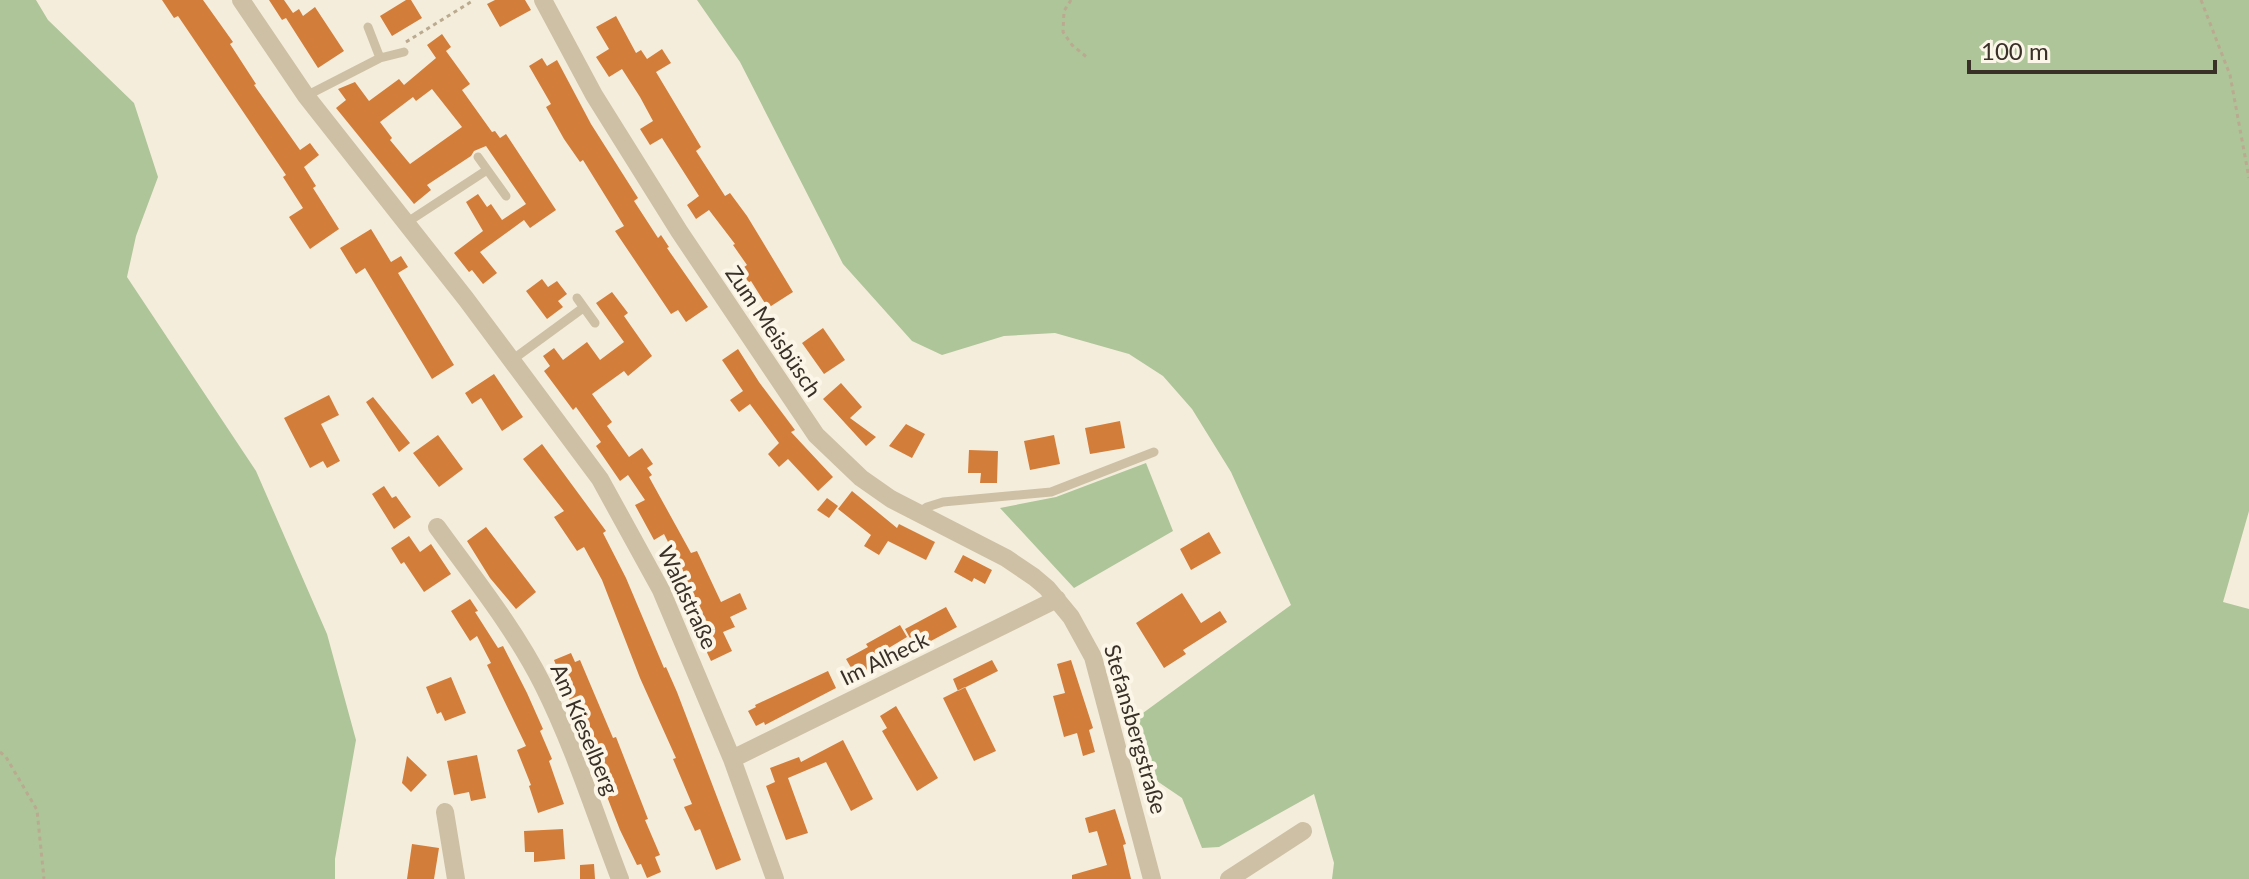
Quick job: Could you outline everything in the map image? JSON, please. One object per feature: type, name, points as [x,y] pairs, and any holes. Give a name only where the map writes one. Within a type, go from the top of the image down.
[{"type":"street","name":"Waldstraße","points":[[241,0],[306,96],[512,360],[600,479],[661,590],[732,759],[775,879]]},
{"type":"street","name":"Zum Meisbüsch","points":[[543,0],[594,95],[679,231],[816,435],[861,478],[917,514],[1006,558],[1034,577],[1057,599]]},
{"type":"street","name":"Am Kieselberg","points":[[437,527],[519,645],[544,687],[620,879]]},
{"type":"street","name":"Im Alheck","points":[[732,759],[1057,599]]},
{"type":"street","name":"Stefansbergstraße","points":[[1057,599],[1083,635],[1093,657],[1152,879]]},
{"type":"street","points":[[445,812],[456,879]]},
{"type":"street","points":[[1229,879],[1303,831]]},
{"type":"lane","points":[[368,27],[380,58]]},
{"type":"lane","points":[[306,96],[380,58],[404,52]]},
{"type":"lane","points":[[478,157],[506,196]]},
{"type":"lane","points":[[406,223],[487,170]]},
{"type":"lane","points":[[577,298],[595,323]]},
{"type":"lane","points":[[512,360],[583,308]]},
{"type":"lane","points":[[917,514],[943,502],[1051,492],[1154,452]]},
{"type":"path","points":[[404,52],[407,40],[474,0]]},
{"type":"path","points":[[1071,0],[1064,11],[1063,32],[1072,45],[1089,59]]},
{"type":"path","points":[[2201,0],[2230,75],[2249,178]]},
{"type":"path","points":[[0,752],[37,810],[44,879]]},
{"type":"green space","points":[[0,0],[36,0],[48,20],[134,103],[158,177],[136,236],[127,277],[256,471],[327,634],[356,740],[335,859],[335,879],[0,879]]},
{"type":"green space","points":[[697,0],[2249,0],[2249,511],[2223,602],[2249,609],[2249,879],[1332,879],[1334,863],[1314,794],[1219,847],[1202,848],[1182,798],[1154,779],[1132,721],[1291,605],[1231,472],[1192,409],[1163,376],[1129,354],[1055,333],[1004,336],[942,355],[912,341],[843,264],[740,62]]},
{"type":"green space","points":[[1146,463],[1173,531],[1074,588],[1000,508],[1056,497]]},
{"type":"building","points":[[162,0],[203,0],[233,42],[230,44],[254,85],[300,150],[310,143],[319,155],[304,167],[316,186],[313,188],[339,229],[310,249],[289,217],[303,208],[283,177],[286,175],[178,16],[174,18]]},
{"type":"building","points":[[269,0],[284,0],[293,13],[299,9],[303,16],[315,7],[344,51],[318,68],[286,18],[282,20]]},
{"type":"building","points":[[411,0],[422,18],[392,36],[380,16]]},
{"type":"building","points":[[495,0],[525,0],[531,10],[500,27],[487,4]]},
{"type":"building","points":[[616,16],[636,53],[641,50],[647,59],[662,49],[671,63],[656,72],[701,147],[696,151],[725,196],[730,193],[747,216],[793,292],[768,308],[751,281],[737,290],[728,278],[747,265],[735,244],[709,210],[696,219],[687,205],[699,196],[662,138],[650,145],[640,129],[653,121],[640,97],[622,69],[609,77],[596,57],[609,49],[596,27]]},
{"type":"building","points":[[442,34],[451,47],[446,51],[470,84],[462,90],[492,132],[495,131],[500,138],[506,134],[556,210],[530,228],[524,220],[480,252],[497,273],[483,284],[454,253],[483,231],[466,202],[478,194],[487,207],[491,204],[502,220],[526,204],[486,146],[474,151],[427,185],[431,190],[414,204],[336,108],[346,100],[338,89],[355,82],[369,101],[399,79],[404,85],[436,58],[427,45]],"holes":[[[432,89],[462,127],[410,164],[380,122],[413,97],[416,101]]]},
{"type":"building","points":[[542,58],[547,66],[557,60],[591,124],[638,198],[634,201],[658,238],[661,235],[708,307],[686,322],[678,310],[671,314],[615,231],[624,226],[583,160],[580,162],[564,139],[546,107],[551,104],[529,66]]},
{"type":"building","points":[[371,229],[391,262],[401,256],[408,267],[398,273],[454,365],[432,379],[365,268],[356,274],[340,248]]},
{"type":"building","points":[[542,279],[548,287],[557,281],[567,294],[558,301],[563,307],[547,319],[526,291]]},
{"type":"building","points":[[612,292],[628,313],[624,316],[652,356],[628,376],[624,371],[592,394],[612,422],[607,426],[629,457],[642,448],[653,464],[647,468],[652,475],[649,477],[691,553],[697,551],[721,602],[740,593],[747,609],[730,617],[735,627],[723,632],[732,651],[711,661],[693,623],[697,622],[669,564],[677,560],[664,534],[654,540],[635,505],[645,500],[628,475],[620,481],[596,446],[601,442],[576,407],[573,410],[544,371],[550,366],[543,356],[554,348],[563,360],[587,342],[600,360],[624,342],[596,303]]},
{"type":"building","points":[[823,328],[845,360],[824,374],[802,343]]},
{"type":"building","points":[[738,349],[795,430],[791,432],[833,477],[818,491],[788,459],[779,467],[768,454],[779,443],[750,404],[739,412],[730,400],[743,391],[722,360]]},
{"type":"building","points":[[494,374],[523,417],[502,431],[481,398],[472,404],[465,393]]},
{"type":"building","points":[[841,383],[862,407],[850,418],[876,437],[866,446],[823,399]]},
{"type":"building","points":[[329,395],[339,415],[321,424],[340,461],[327,468],[323,461],[310,468],[284,418]]},
{"type":"building","points":[[373,397],[410,443],[399,452],[366,402]]},
{"type":"building","points":[[1120,421],[1125,448],[1090,454],[1085,428]]},
{"type":"building","points":[[906,424],[925,434],[912,458],[889,446]]},
{"type":"building","points":[[438,435],[463,469],[439,487],[413,453]]},
{"type":"building","points":[[1054,435],[1060,464],[1030,470],[1024,441]]},
{"type":"building","points":[[542,444],[606,531],[603,533],[677,692],[741,860],[716,870],[700,829],[695,831],[684,807],[692,804],[673,759],[676,758],[640,678],[602,580],[584,547],[577,551],[554,517],[564,511],[523,459]]},
{"type":"building","points":[[969,450],[998,451],[997,483],[980,483],[981,473],[968,473]]},
{"type":"building","points":[[384,486],[392,498],[396,496],[411,517],[394,529],[372,494]]},
{"type":"building","points":[[852,491],[897,528],[899,524],[935,542],[926,560],[888,541],[879,555],[864,546],[871,535],[838,509]]},
{"type":"building","points":[[827,498],[838,506],[829,518],[817,510]]},
{"type":"building","points":[[486,527],[536,592],[516,609],[490,578],[467,541]]},
{"type":"building","points":[[1209,532],[1221,553],[1191,570],[1180,549]]},
{"type":"building","points":[[409,536],[420,552],[431,544],[451,574],[424,592],[391,548]]},
{"type":"building","points":[[963,555],[992,570],[985,584],[974,578],[972,582],[954,572]]},
{"type":"building","points":[[1182,593],[1201,623],[1220,611],[1227,622],[1183,650],[1186,654],[1164,668],[1136,623]]},
{"type":"building","points":[[470,599],[498,648],[503,646],[527,693],[543,729],[540,731],[552,759],[549,761],[564,804],[538,813],[517,750],[526,746],[487,665],[491,663],[477,636],[470,641],[451,611]]},
{"type":"building","points":[[946,607],[957,627],[916,649],[905,629]]},
{"type":"building","points":[[900,625],[907,637],[887,649],[892,659],[857,678],[846,659]]},
{"type":"building","points":[[571,653],[575,662],[580,660],[613,738],[616,737],[648,819],[645,820],[660,855],[655,857],[661,872],[647,878],[620,830],[554,660]]},
{"type":"building","points":[[992,660],[998,671],[958,691],[953,679]]},
{"type":"building","points":[[1071,660],[1093,728],[1089,730],[1095,752],[1083,756],[1077,733],[1064,737],[1053,696],[1065,693],[1057,664]]},
{"type":"building","points":[[828,671],[836,688],[765,725],[764,722],[756,726],[748,711],[755,705]]},
{"type":"building","points":[[451,677],[466,713],[445,721],[441,712],[437,714],[426,687]]},
{"type":"building","points":[[965,687],[996,751],[974,761],[943,698]]},
{"type":"building","points":[[896,706],[938,778],[917,791],[882,731],[887,728],[880,716]]},
{"type":"building","points":[[843,740],[873,799],[851,811],[826,762],[788,778],[808,833],[786,840],[766,786],[775,782],[770,768],[799,757],[801,762]]},
{"type":"building","points":[[477,755],[486,798],[471,801],[469,792],[454,795],[447,761]]},
{"type":"building","points":[[407,756],[427,775],[411,792],[402,783]]},
{"type":"building","points":[[1115,809],[1126,844],[1123,845],[1131,879],[1072,879],[1072,875],[1107,865],[1097,831],[1089,833],[1085,818]]},
{"type":"building","points":[[563,829],[565,859],[534,862],[534,852],[525,852],[524,831]]},
{"type":"building","points":[[412,844],[439,848],[434,879],[407,879]]},
{"type":"building","points":[[594,864],[595,879],[580,879],[580,865]]}]
